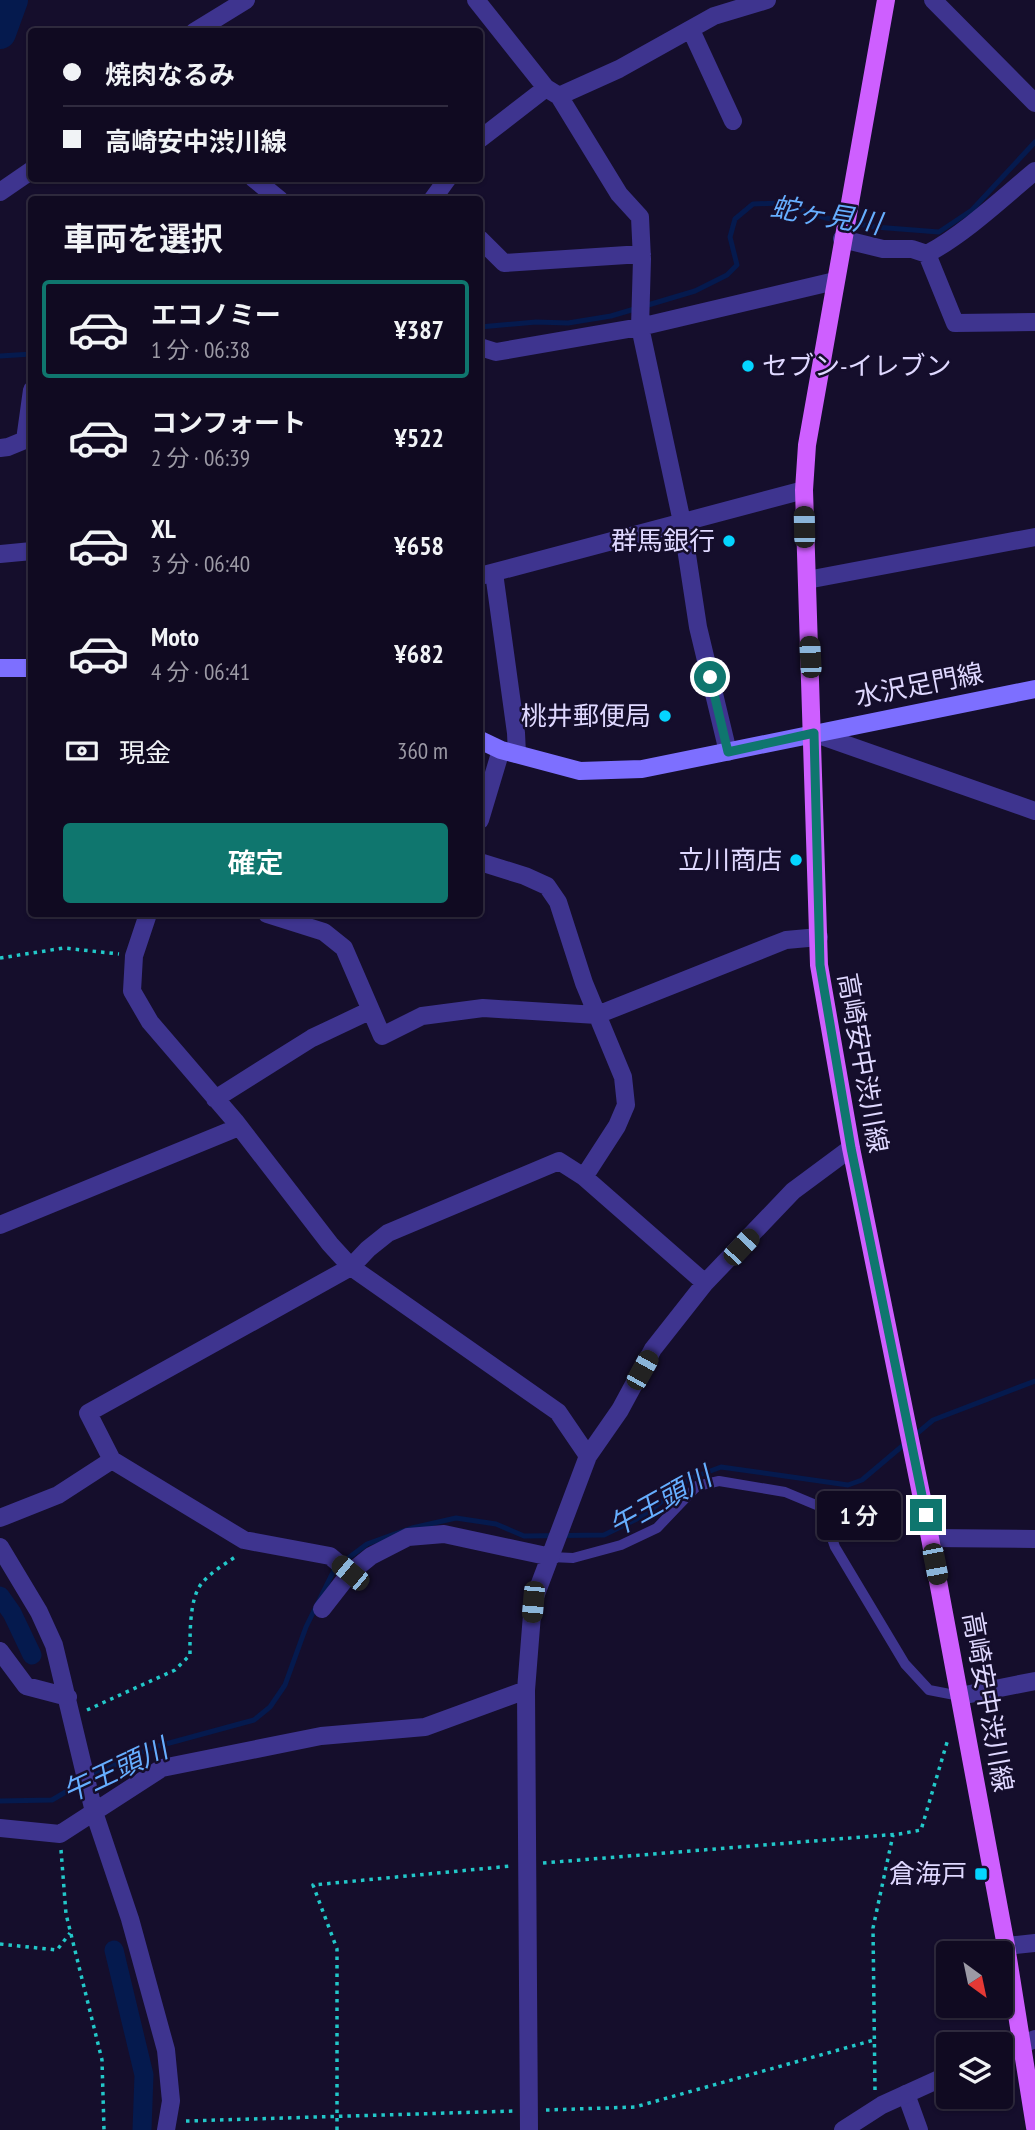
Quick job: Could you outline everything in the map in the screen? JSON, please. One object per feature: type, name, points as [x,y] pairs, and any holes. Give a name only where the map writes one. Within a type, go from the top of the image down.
[{"type":"main road","name":"高崎安中渋川線","points":[[886,0],[807,445],[804,490],[820,965],[851,1148],[930,1538],[1005,1941]]},
{"type":"main road","points":[[0,668],[28,667]]},
{"type":"main road","name":"水沢足門線","points":[[483,741],[509,752],[580,771],[642,769],[1035,689]]},
{"type":"main road","name":"高崎安中渋川線","points":[[1013,1977],[1028,2042],[1035,2127]]},
{"type":"street","points":[[200,28],[246,0]]},
{"type":"street","points":[[476,0],[552,92],[619,194],[640,218],[640,327],[682,522],[698,627],[728,752]]},
{"type":"street","points":[[483,137],[552,92],[619,69],[714,16],[766,0]]},
{"type":"street","points":[[933,0],[1035,103]]},
{"type":"street","points":[[691,30],[733,121]]},
{"type":"street","points":[[927,254],[958,235],[1035,171]]},
{"type":"street","points":[[0,192],[28,173]]},
{"type":"street","points":[[258,182],[276,196]]},
{"type":"street","points":[[842,239],[883,249],[912,249],[927,254],[955,323],[1035,322]]},
{"type":"street","points":[[483,242],[505,263],[642,254]]},
{"type":"street","points":[[483,348],[496,352],[640,327],[835,281]]},
{"type":"street","points":[[0,448],[25,440],[28,419]]},
{"type":"street","points":[[483,813],[516,733],[487,574],[804,490]]},
{"type":"street","points":[[807,580],[1035,537]]},
{"type":"street","points":[[0,554],[28,551]]},
{"type":"street","points":[[814,733],[1035,811]]},
{"type":"street","points":[[483,863],[525,876],[547,887],[558,902],[584,983],[623,1077],[626,1105],[617,1126],[583,1177]]},
{"type":"street","points":[[147,917],[134,956],[132,991],[150,1022],[239,1127],[330,1244],[352,1267],[558,1412],[588,1456]]},
{"type":"street","points":[[276,917],[324,932],[344,948],[382,1036],[422,1016],[483,1008],[597,1015],[724,962],[786,940],[819,937]]},
{"type":"street","points":[[215,1099],[312,1038],[369,1011]]},
{"type":"street","points":[[0,1225],[239,1127]]},
{"type":"street","points":[[529,2130],[526,1690],[533,1602],[588,1456],[620,1410],[653,1349],[705,1283],[793,1191],[851,1148]]},
{"type":"street","points":[[350,1573],[330,1556],[244,1541],[112,1460],[88,1413],[352,1267],[368,1249],[388,1233],[559,1161],[583,1177],[705,1283]]},
{"type":"street","points":[[0,1518],[58,1495],[112,1460]]},
{"type":"street","points":[[322,1609],[350,1573],[371,1556],[408,1537],[444,1534],[553,1552]]},
{"type":"street","points":[[930,1538],[1035,1539]]},
{"type":"street","points":[[0,1548],[39,1612],[54,1645],[94,1812],[130,1919],[166,2050],[171,2101],[166,2130]]},
{"type":"street","points":[[0,1651],[26,1686],[68,1697]]},
{"type":"street","points":[[960,1696],[1035,1681]]},
{"type":"street","points":[[0,1828],[60,1834],[162,1768],[321,1736],[425,1727],[526,1690]]},
{"type":"street","points":[[1013,1945],[1035,1943]]},
{"type":"street","points":[[843,2130],[875,2110],[936,2080]]},
{"type":"street","points":[[906,2094],[919,2130]]},
{"type":"lane","points":[[553,1552],[573,1559],[621,1545],[657,1528],[697,1486],[719,1481],[785,1492],[821,1507],[835,1547],[905,1664],[929,1690],[960,1696]]},
{"type":"path","points":[[0,958],[64,948],[134,956]]},
{"type":"path","points":[[73,1717],[175,1670],[190,1655],[189,1625],[199,1585],[253,1542]]},
{"type":"path","points":[[337,2130],[337,1949],[313,1885],[893,1835],[921,1830],[948,1739]]},
{"type":"path","points":[[60,1834],[66,1914],[102,2060],[104,2130]]},
{"type":"path","points":[[875,2110],[873,1928],[893,1835]]},
{"type":"path","points":[[0,1944],[57,1950],[71,1933]]},
{"type":"waterway","points":[[0,33],[12,0]]},
{"type":"waterway","name":"蛇ヶ見川","points":[[483,327],[536,322],[568,323],[611,316],[695,291],[727,275],[737,265],[730,237],[735,219],[753,204],[779,203],[826,218],[875,227],[939,232],[972,210],[1035,142]]},
{"type":"waterway","name":"蛇ヶ見川","points":[[0,356],[28,354]]},
{"type":"waterway","name":"午王頭川","points":[[914,1436],[933,1420],[1035,1381]]},
{"type":"waterway","name":"午王頭川","points":[[0,1801],[52,1800],[98,1773],[151,1748],[254,1720],[270,1707],[285,1685],[306,1627],[335,1568],[367,1544],[412,1528],[456,1518],[496,1524],[524,1536],[604,1535],[645,1515],[689,1479],[721,1467],[848,1485],[862,1480],[907,1442]]},
{"type":"waterway","points":[[0,1596],[12,1613],[32,1655]]},
{"type":"waterway","points":[[114,1950],[144,2075],[142,2130]]},
{"type":"place","name":"セブン-イレブン","points":[[748,366]]},
{"type":"place","name":"群馬銀行","points":[[729,541]]},
{"type":"place","name":"桃井郵便局","points":[[665,716]]},
{"type":"place","name":"立川商店","points":[[796,860]]},
{"type":"place","name":"倉海戸","points":[[981,1874]]},
{"type":"route","points":[[710,677],[728,752],[814,733],[820,965],[851,1148],[926,1515]]}]
